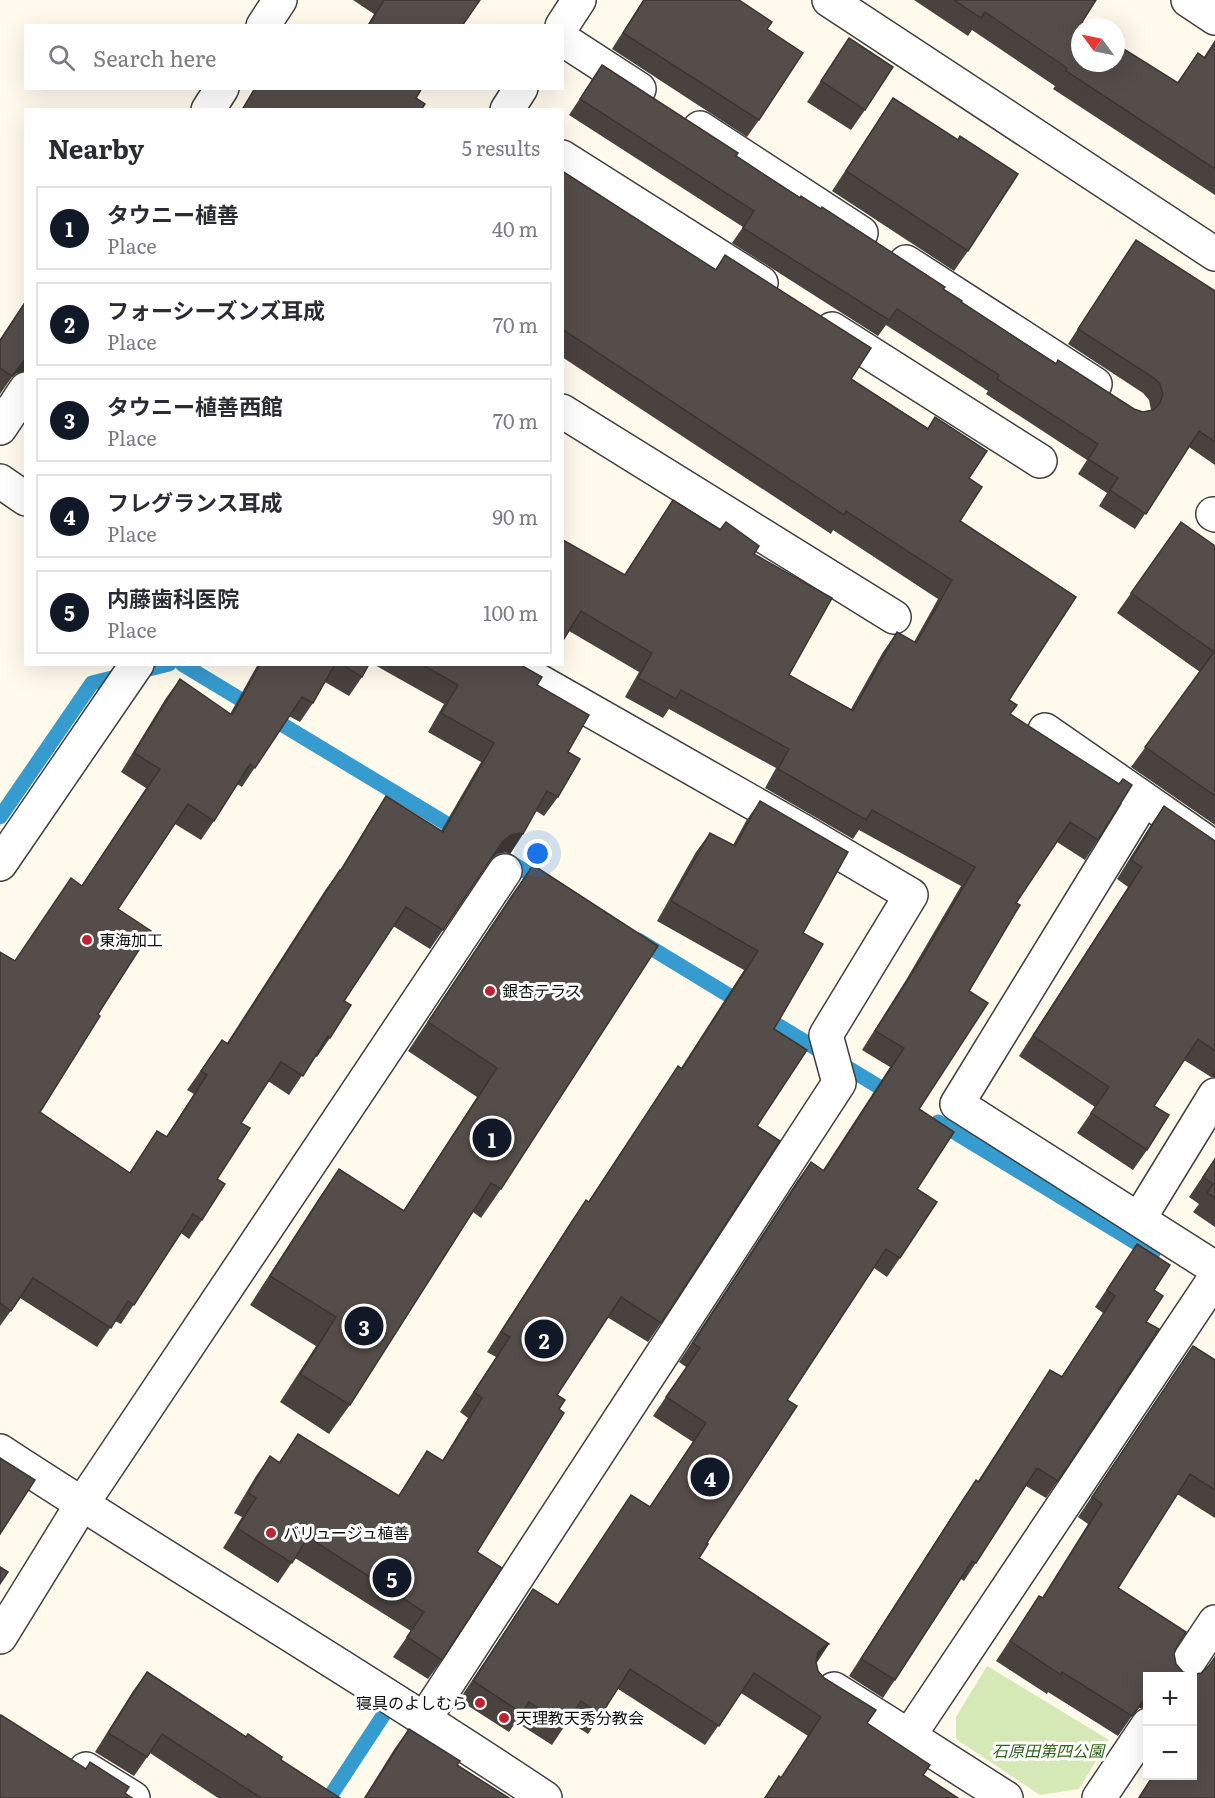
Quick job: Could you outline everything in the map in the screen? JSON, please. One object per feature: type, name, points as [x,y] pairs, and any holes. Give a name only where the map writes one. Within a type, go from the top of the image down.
[{"type":"street","points":[[264,24],[280,0]]},
{"type":"street","points":[[563,24],[579,0]]},
{"type":"street","points":[[829,0],[1215,254]]},
{"type":"street","points":[[1188,0],[1215,18]]},
{"type":"street","points":[[564,40],[1123,402]]},
{"type":"street","points":[[209,108],[221,90]]},
{"type":"street","points":[[508,108],[520,90]]},
{"type":"street","points":[[564,158],[781,296]]},
{"type":"street","points":[[811,315],[1040,461]]},
{"type":"street","points":[[0,428],[24,392]]},
{"type":"street","points":[[564,412],[894,617]]},
{"type":"street","points":[[0,481],[24,499]]},
{"type":"street","points":[[0,864],[136,666]]},
{"type":"street","points":[[425,1718],[839,1083],[826,1035],[911,895],[513,666]]},
{"type":"street","points":[[1045,730],[1215,848]]},
{"type":"street","points":[[1144,799],[957,1104],[1215,1268]]},
{"type":"street","points":[[0,1637],[82,1504],[504,872]]},
{"type":"street","points":[[1139,1219],[1215,1095]]},
{"type":"street","points":[[909,1736],[1215,1278]]},
{"type":"street","points":[[0,1450],[82,1504],[425,1718],[545,1798]]},
{"type":"street","points":[[1182,1672],[1215,1622]]},
{"type":"street","points":[[821,1681],[1006,1798]]},
{"type":"street","points":[[1100,1798],[1147,1726]]},
{"type":"street","points":[[57,1751],[133,1798]]},
{"type":"green space","name":"石原田第四公園","points":[[987,1666],[1109,1740],[1079,1789],[1040,1795],[956,1739],[956,1717]]},
{"type":"building","points":[[384,0],[480,0],[463,24],[369,24]]},
{"type":"building","points":[[644,0],[739,0],[772,22],[767,29],[803,53],[759,120],[623,33]]},
{"type":"building","points":[[954,0],[1096,0],[1085,18],[1071,18],[1071,72],[1125,72],[1125,50],[1178,83],[1198,53],[1205,58],[1215,42],[1215,169],[1066,71],[1067,68],[985,12],[981,18]]},
{"type":"building","points":[[849,38],[893,67],[865,110],[821,81]]},
{"type":"building","points":[[602,65],[738,153],[736,156],[800,198],[801,196],[821,209],[822,207],[945,287],[943,289],[961,302],[1056,364],[1058,360],[1134,409],[1143,412],[1153,410],[1160,403],[1163,394],[1160,384],[1078,329],[1136,240],[1215,291],[1215,442],[1199,431],[1146,514],[1110,490],[1118,478],[1088,459],[1098,444],[997,379],[999,375],[897,309],[889,320],[743,228],[754,211],[580,99]]},
{"type":"building","points":[[254,90],[421,90],[416,98],[425,104],[422,108],[243,108]]},
{"type":"building","points":[[893,98],[958,140],[960,136],[1018,174],[968,251],[846,171]]},
{"type":"building","points":[[564,172],[716,270],[725,255],[871,348],[851,379],[928,429],[935,417],[987,451],[969,478],[982,487],[960,521],[1076,597],[1009,700],[1017,705],[1010,714],[1119,784],[1123,779],[1132,785],[1098,840],[1070,822],[1016,903],[1020,905],[969,991],[988,1003],[919,1109],[954,1132],[917,1189],[937,1202],[900,1258],[886,1249],[787,1400],[797,1406],[699,1558],[829,1644],[818,1652],[816,1662],[818,1671],[824,1678],[876,1710],[867,1723],[930,1765],[923,1775],[958,1798],[765,1798],[821,1717],[754,1673],[719,1726],[630,1669],[601,1715],[581,1701],[565,1726],[529,1702],[522,1713],[473,1681],[533,1589],[558,1605],[631,1495],[650,1507],[706,1423],[666,1397],[700,1348],[693,1343],[811,1162],[824,1171],[904,1048],[875,1031],[920,961],[975,867],[872,810],[866,820],[778,769],[789,749],[681,690],[676,699],[638,678],[652,653],[581,611],[564,639],[564,541],[625,575],[673,500],[720,530],[726,522],[759,546],[754,554],[832,598],[789,675],[853,711],[897,632],[916,643],[952,580],[846,511],[844,515],[564,330]]},
{"type":"building","points":[[24,304],[24,361],[12,376],[0,368],[0,341]]},
{"type":"building","points":[[1181,522],[1215,546],[1215,796],[1145,747],[1214,652],[1131,593]]},
{"type":"building","points":[[259,666],[334,666],[313,703],[302,697],[255,768],[250,764],[214,821],[188,804],[118,909],[151,931],[40,1112],[130,1173],[157,1131],[167,1137],[207,1075],[201,1071],[222,1040],[228,1044],[341,871],[386,796],[443,832],[494,743],[441,713],[458,685],[425,666],[523,666],[542,677],[537,685],[589,715],[568,752],[580,759],[558,797],[547,791],[523,834],[511,835],[503,841],[443,930],[406,907],[344,1001],[351,1005],[303,1076],[281,1062],[241,1123],[250,1128],[217,1179],[225,1184],[202,1220],[193,1214],[134,1305],[128,1301],[111,1328],[33,1278],[11,1311],[0,1303],[0,952],[15,961],[71,878],[82,886],[160,769],[134,753],[180,679],[232,715]]},
{"type":"building","points":[[344,666],[368,666],[362,677]]},
{"type":"building","points":[[760,801],[848,852],[803,933],[823,944],[774,1029],[807,1050],[757,1126],[780,1141],[661,1323],[621,1297],[557,1395],[565,1400],[559,1409],[564,1413],[477,1552],[502,1568],[442,1660],[407,1637],[424,1612],[308,1537],[292,1563],[237,1528],[256,1498],[248,1493],[270,1456],[280,1463],[298,1434],[399,1496],[427,1451],[443,1461],[482,1398],[474,1392],[510,1337],[501,1332],[586,1200],[589,1202],[678,1066],[682,1069],[758,951],[671,901],[710,833],[735,846]]},
{"type":"building","points":[[1164,806],[1215,841],[1215,1051],[1198,1039],[1154,1106],[1169,1115],[1147,1150],[1091,1113],[1109,1087],[1033,1036],[1142,867],[1131,860]]},
{"type":"building","points":[[533,865],[658,946],[501,1189],[491,1183],[350,1405],[300,1374],[336,1317],[270,1276],[339,1169],[404,1211],[497,1068],[428,1022]]},
{"type":"building","points":[[1215,1159],[1215,1198],[1207,1193],[1213,1184],[1203,1177]]},
{"type":"building","points":[[1137,1244],[1170,1265],[1154,1290],[1163,1296],[1146,1322],[1159,1329],[1058,1481],[1037,1468],[976,1563],[972,1561],[895,1680],[861,1659],[976,1480],[979,1482],[1050,1370],[1062,1377],[1115,1296],[1107,1290]]},
{"type":"building","points":[[1193,1346],[1215,1360],[1215,1490],[1190,1474],[1118,1588],[1186,1632],[1174,1654],[1176,1664],[1183,1672],[1143,1672],[1143,1701],[1132,1716],[1062,1672],[1061,1675],[1010,1641],[1039,1596],[1043,1598],[1102,1504],[1092,1497]]},
{"type":"building","points":[[0,1458],[35,1480],[0,1534]]},
{"type":"building","points":[[0,1567],[8,1572],[0,1584]]},
{"type":"building","points":[[1215,1657],[1215,1798],[1139,1798],[1150,1780],[1197,1780],[1197,1674],[1209,1666]]},
{"type":"building","points":[[147,1672],[246,1737],[248,1734],[282,1757],[281,1760],[340,1798],[261,1798],[162,1734],[147,1757],[108,1733]]},
{"type":"building","points":[[0,1715],[86,1769],[90,1762],[129,1787],[125,1793],[132,1798],[0,1798]]},
{"type":"building","points":[[409,1729],[460,1761],[457,1765],[509,1798],[365,1798]]},
{"type":"waterway","points":[[0,817],[92,683],[161,666]]},
{"type":"waterway","points":[[185,666],[543,882]]},
{"type":"waterway","points":[[638,940],[894,1096]]},
{"type":"waterway","points":[[938,1122],[1153,1253]]},
{"type":"waterway","points":[[329,1798],[396,1696]]},
{"type":"place","name":"東海加工","points":[[87,940]]},
{"type":"place","name":"銀杏テラス","points":[[490,991]]},
{"type":"place","name":"タウニー植善","points":[[492,1138]]},
{"type":"place","name":"タウニー植善西館","points":[[364,1326]]},
{"type":"place","name":"フォーシーズンズ耳成","points":[[544,1339]]},
{"type":"place","name":"フレグランス耳成","points":[[710,1477]]},
{"type":"place","name":"バリュージュ植善","points":[[271,1533]]},
{"type":"place","name":"内藤歯科医院","points":[[392,1578]]},
{"type":"place","name":"寝具のよしむら","points":[[480,1703]]},
{"type":"place","name":"天理教天秀分教会","points":[[504,1718]]}]
